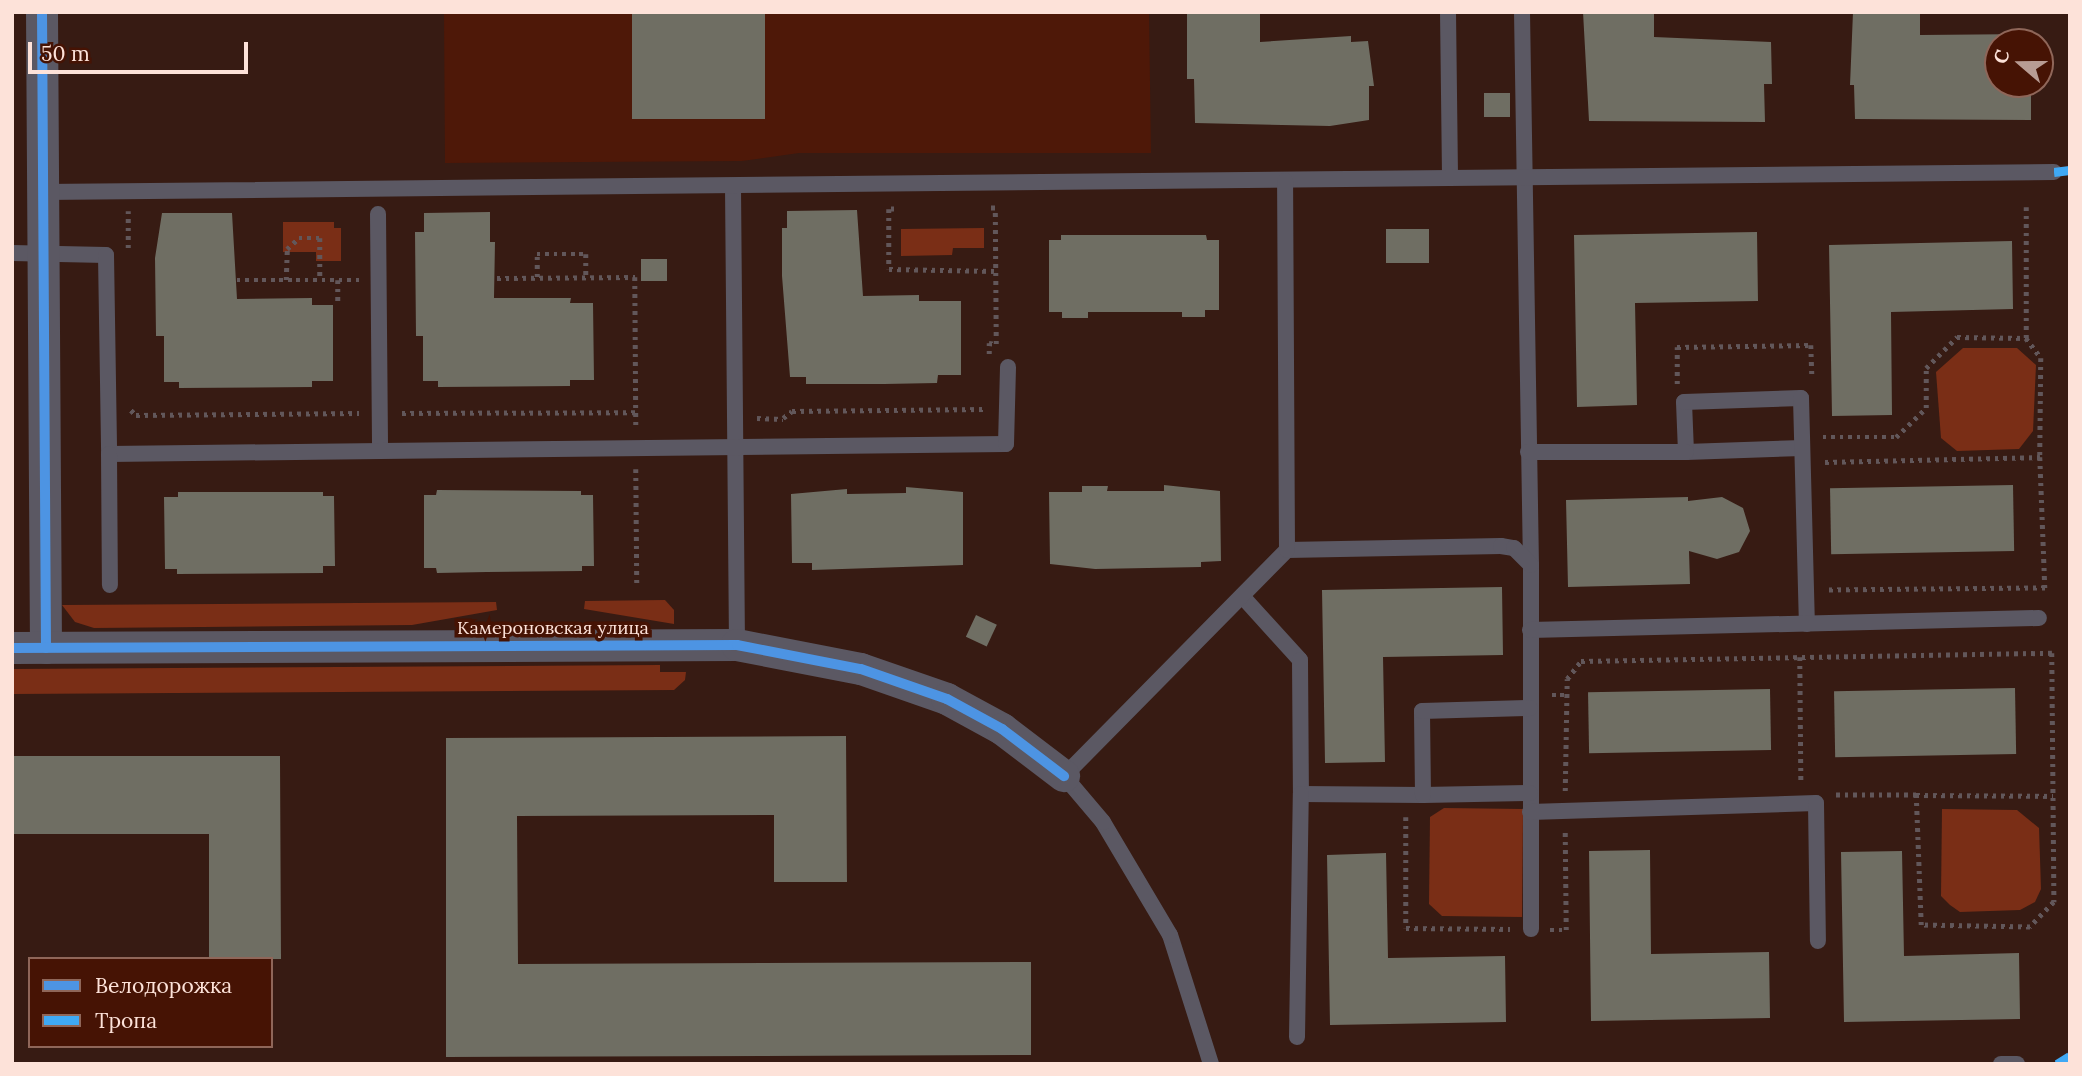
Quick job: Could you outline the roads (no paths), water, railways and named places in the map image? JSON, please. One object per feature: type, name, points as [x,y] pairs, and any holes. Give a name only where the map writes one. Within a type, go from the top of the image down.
[{"type":"street","points":[[42,12],[46,648]]},
{"type":"street","name":"Камероновская улица","points":[[12,648],[737,645],[861,670],[937,695],[1002,729],[1063,776]]},
{"type":"lane","points":[[1448,12],[1450,178]]},
{"type":"lane","points":[[1522,12],[1531,565],[1531,929]]},
{"type":"lane","points":[[43,192],[2054,172]]},
{"type":"lane","points":[[1285,181],[1287,550]]},
{"type":"lane","points":[[733,187],[737,645]]},
{"type":"lane","points":[[378,214],[380,448]]},
{"type":"lane","points":[[12,253],[106,255],[110,584]]},
{"type":"lane","points":[[109,454],[380,448],[1006,444],[1008,367]]},
{"type":"lane","points":[[1686,452],[1684,402],[1801,398],[1806,441],[1807,624]]},
{"type":"lane","points":[[1528,452],[1686,452],[1806,441]]},
{"type":"lane","points":[[1063,776],[1287,550],[1501,545],[1524,555],[1531,565]]},
{"type":"lane","points":[[1242,596],[1300,660],[1297,1037]]},
{"type":"lane","points":[[1530,630],[2039,618]]},
{"type":"lane","points":[[1423,795],[1422,711],[1530,702]]},
{"type":"lane","name":"Камероновская улица","points":[[1063,776],[1103,822],[1170,935],[1211,1064]]},
{"type":"lane","points":[[1301,794],[1530,793]]},
{"type":"lane","points":[[1530,812],[1816,803],[1818,941]]},
{"type":"lane","points":[[2001,1064],[2017,1064]]}]
